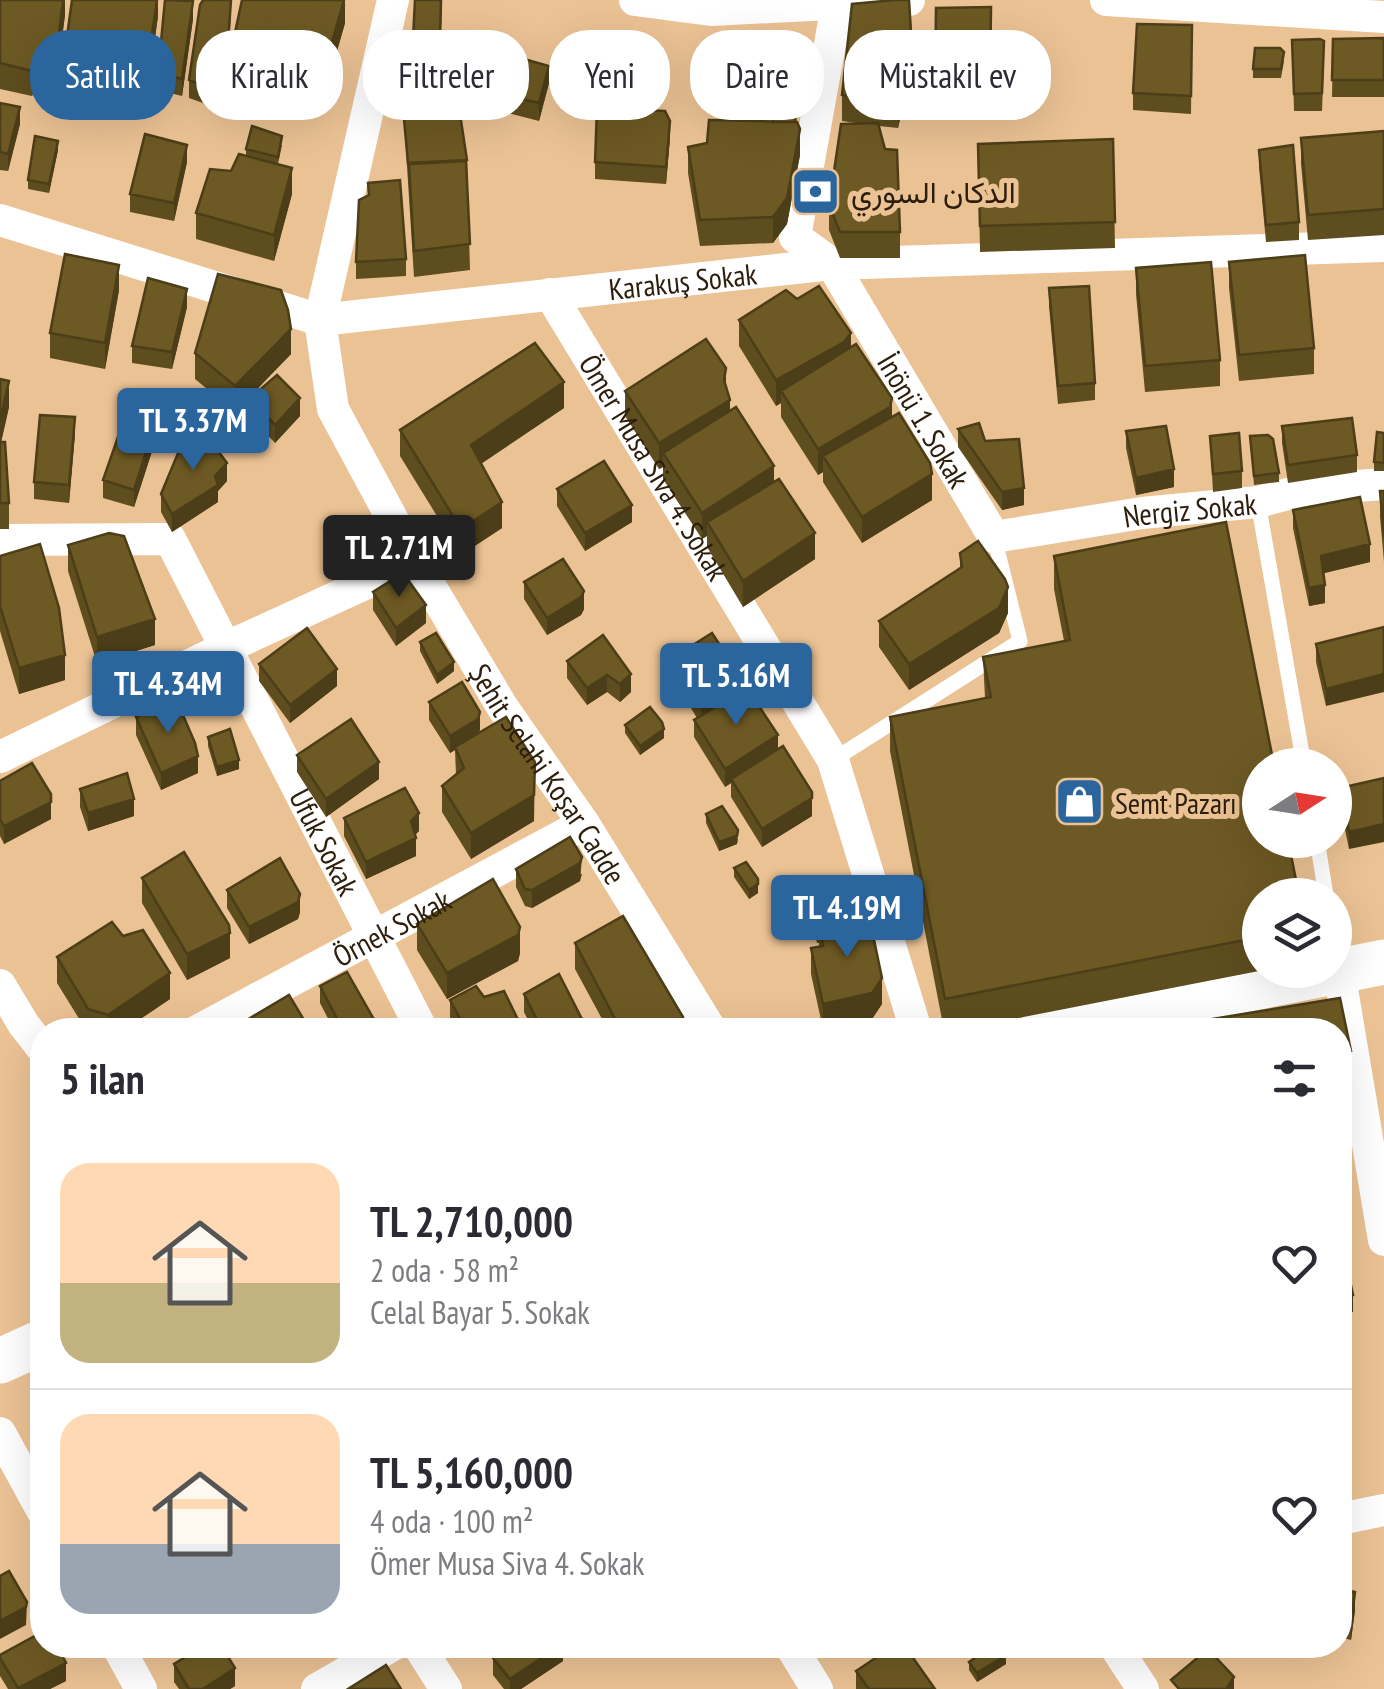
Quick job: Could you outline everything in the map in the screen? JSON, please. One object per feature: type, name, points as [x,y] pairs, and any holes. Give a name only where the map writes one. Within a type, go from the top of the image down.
[{"type":"main road","points":[[1352,963],[1384,962]]},
{"type":"main road","points":[[1095,1018],[1242,985]]},
{"type":"main road","points":[[0,1360],[30,1347]]},
{"type":"street","name":"Şehit Selahi Koşar Cadde","points":[[394,0],[320,320],[333,409],[415,561],[503,708],[584,824],[704,1018]]},
{"type":"street","points":[[634,0],[711,10],[908,0]]},
{"type":"street","points":[[1106,0],[1384,17]]},
{"type":"street","name":"İnönü 1. Sokak","points":[[838,1],[795,237],[832,264],[994,537]]},
{"type":"street","name":"Karakuş Sokak","points":[[0,220],[320,320],[832,264],[1384,246]]},
{"type":"street","name":"Ömer Musa Siva 4. Sokak","points":[[550,294],[833,760],[912,1018]]},
{"type":"street","name":"Nergiz Sokak","points":[[994,537],[1142,513],[1258,502],[1303,490],[1384,484]]},
{"type":"street","name":"Ufuk Sokak","points":[[0,540],[170,539],[416,1018]]},
{"type":"street","points":[[0,757],[415,561]]},
{"type":"street","name":"Örnek Sokak","points":[[222,1018],[584,824]]},
{"type":"street","points":[[0,985],[22,1036]]},
{"type":"street","points":[[1342,988],[1347,1018]]},
{"type":"street","points":[[1352,1048],[1384,1240]]},
{"type":"street","points":[[0,1433],[30,1488]]},
{"type":"street","points":[[1352,1517],[1384,1510]]},
{"type":"street","points":[[123,1658],[141,1689]]},
{"type":"street","points":[[317,1689],[371,1658]]},
{"type":"street","points":[[426,1658],[446,1689]]},
{"type":"street","points":[[798,1658],[817,1689]]},
{"type":"street","points":[[1123,1658],[1143,1689]]},
{"type":"lane","points":[[1258,502],[1301,748]]},
{"type":"lane","name":"İnönü 1. Sokak","points":[[833,760],[1020,641],[994,537]]},
{"type":"building","points":[[0,0],[63,0],[59,30],[30,30],[30,70],[0,63]]},
{"type":"building","points":[[72,0],[157,0],[153,30],[68,30]]},
{"type":"building","points":[[165,0],[193,1],[182,79],[176,78],[176,30],[162,30]]},
{"type":"building","points":[[203,0],[231,0],[229,30],[196,30]]},
{"type":"building","points":[[242,0],[344,0],[335,30],[236,30]]},
{"type":"building","points":[[415,0],[441,0],[440,30],[413,30]]},
{"type":"building","points":[[909,0],[911,30],[849,30],[852,4]]},
{"type":"building","points":[[991,7],[991,30],[936,30],[936,8]]},
{"type":"building","points":[[1137,24],[1192,25],[1191,96],[1133,93]]},
{"type":"building","points":[[196,32],[196,83],[189,80]]},
{"type":"building","points":[[1384,38],[1384,80],[1332,80],[1333,39]]},
{"type":"building","points":[[1292,40],[1324,41],[1322,93],[1294,94]]},
{"type":"building","points":[[1255,48],[1280,48],[1284,52],[1281,69],[1253,69]]},
{"type":"building","points":[[529,60],[549,66],[539,103],[529,101]]},
{"type":"building","points":[[0,103],[20,107],[8,154],[0,152]]},
{"type":"building","points":[[404,120],[461,120],[467,160],[408,163]]},
{"type":"building","points":[[597,120],[670,120],[666,167],[595,162]]},
{"type":"building","points":[[709,120],[797,122],[800,129],[787,198],[773,217],[700,220],[688,147],[707,143]]},
{"type":"building","points":[[878,123],[885,149],[897,150],[900,232],[840,232],[829,205],[841,124]]},
{"type":"building","points":[[252,126],[282,136],[278,157],[246,149]]},
{"type":"building","points":[[1384,131],[1384,209],[1308,215],[1301,138]]},
{"type":"building","points":[[145,134],[187,145],[174,203],[130,194]]},
{"type":"building","points":[[35,136],[58,141],[49,184],[28,180]]},
{"type":"building","points":[[1113,139],[1115,222],[980,226],[978,144]]},
{"type":"building","points":[[1293,145],[1299,222],[1266,225],[1259,150]]},
{"type":"building","points":[[239,154],[292,168],[274,235],[196,213],[210,169],[231,171]]},
{"type":"building","points":[[466,161],[470,244],[414,251],[409,164]]},
{"type":"building","points":[[400,180],[406,259],[356,262],[359,200],[369,195],[368,183]]},
{"type":"building","points":[[65,254],[119,265],[105,343],[50,333]]},
{"type":"building","points":[[1305,255],[1314,348],[1239,355],[1229,262]]},
{"type":"building","points":[[1211,262],[1220,360],[1145,366],[1136,268]]},
{"type":"building","points":[[218,274],[281,290],[291,329],[235,386],[195,353]]},
{"type":"building","points":[[148,278],[187,289],[172,352],[132,346]]},
{"type":"building","points":[[819,286],[851,333],[844,342],[776,380],[739,320],[786,290],[797,299]]},
{"type":"building","points":[[1089,286],[1095,383],[1058,386],[1049,288]]},
{"type":"building","points":[[706,339],[726,368],[724,380],[730,400],[659,443],[625,391]]},
{"type":"building","points":[[535,343],[564,382],[471,445],[502,502],[461,529],[400,430]]},
{"type":"building","points":[[856,344],[892,398],[890,407],[818,449],[781,391]]},
{"type":"building","points":[[277,375],[300,398],[275,425],[254,404],[259,400],[256,393]]},
{"type":"building","points":[[0,379],[9,381],[0,421]]},
{"type":"building","points":[[736,407],[774,466],[702,513],[663,453]]},
{"type":"building","points":[[899,413],[930,463],[932,474],[862,517],[823,456]]},
{"type":"building","points":[[126,414],[155,424],[134,490],[103,480]]},
{"type":"building","points":[[40,415],[75,417],[69,485],[34,482]]},
{"type":"building","points":[[1352,418],[1357,455],[1288,465],[1282,426]]},
{"type":"building","points":[[979,423],[985,441],[1019,439],[1024,488],[1002,492],[958,429]]},
{"type":"building","points":[[1166,426],[1174,469],[1136,478],[1126,431]]},
{"type":"building","points":[[203,431],[227,463],[215,476],[218,485],[172,514],[161,494],[181,446]]},
{"type":"building","points":[[1377,432],[1384,433],[1384,463],[1374,462]]},
{"type":"building","points":[[1239,433],[1242,471],[1213,474],[1210,436]]},
{"type":"building","points":[[1268,435],[1273,439],[1279,473],[1254,476],[1250,436]]},
{"type":"building","points":[[0,442],[5,442],[9,503],[0,503]]},
{"type":"building","points":[[604,461],[632,505],[585,533],[557,489]]},
{"type":"building","points":[[779,479],[815,533],[743,581],[707,522]]},
{"type":"building","points":[[1380,491],[1384,491],[1384,537]]},
{"type":"building","points":[[1360,497],[1370,544],[1321,556],[1325,585],[1309,588],[1293,510]]},
{"type":"building","name":"Semt Pazarı","points":[[1226,522],[1271,748],[1242,748],[1242,858],[1292,858],[1296,878],[1242,878],[1242,941],[945,999],[890,717],[991,697],[983,657],[1070,640],[1054,556]]},
{"type":"building","points":[[109,533],[124,536],[155,619],[97,637],[68,545]]},
{"type":"building","points":[[978,541],[1008,587],[999,608],[909,664],[879,621],[962,567],[960,553]]},
{"type":"building","points":[[40,544],[59,608],[65,655],[19,668],[0,606],[0,556]]},
{"type":"building","points":[[563,559],[584,591],[581,597],[547,618],[524,582]]},
{"type":"building","points":[[403,573],[426,605],[396,628],[373,592]]},
{"type":"building","points":[[1384,627],[1384,674],[1326,689],[1316,644]]},
{"type":"building","points":[[307,628],[337,669],[290,705],[259,664]]},
{"type":"building","points":[[436,633],[454,662],[437,675],[420,642]]},
{"type":"building","points":[[712,633],[740,682],[701,706],[671,659]]},
{"type":"building","points":[[603,635],[631,674],[620,684],[607,675],[587,688],[567,661]]},
{"type":"building","points":[[462,682],[480,712],[478,719],[450,736],[429,702]]},
{"type":"building","points":[[747,688],[778,735],[725,769],[694,720]]},
{"type":"building","points":[[176,699],[198,756],[161,773],[136,717]]},
{"type":"building","points":[[650,707],[664,729],[640,746],[625,725]]},
{"type":"building","points":[[506,717],[535,762],[534,795],[471,833],[442,786],[464,768],[455,747]]},
{"type":"building","points":[[351,719],[379,762],[326,799],[297,755]]},
{"type":"building","points":[[230,729],[239,760],[217,767],[208,737]]},
{"type":"building","points":[[783,746],[812,798],[762,829],[731,779]]},
{"type":"building","points":[[32,763],[51,794],[51,802],[4,826],[0,819],[0,781]]},
{"type":"building","points":[[127,773],[134,799],[88,813],[80,789]]},
{"type":"building","points":[[1384,778],[1384,824],[1352,831],[1352,785]]},
{"type":"building","points":[[405,788],[419,813],[411,821],[416,838],[366,862],[344,818]]},
{"type":"building","points":[[722,806],[738,830],[737,836],[719,842],[706,814]]},
{"type":"building","points":[[570,837],[582,857],[580,863],[532,890],[525,889],[516,869]]},
{"type":"building","points":[[184,852],[229,925],[230,933],[187,954],[142,878]]},
{"type":"building","points":[[280,858],[300,894],[298,902],[249,927],[227,890]]},
{"type":"building","points":[[746,862],[758,879],[758,884],[749,890],[734,868]]},
{"type":"building","points":[[493,879],[520,927],[518,935],[447,973],[417,924]]},
{"type":"building","points":[[865,888],[871,915],[817,926],[811,900]]},
{"type":"building","points":[[623,916],[683,1018],[615,1018],[575,943]]},
{"type":"building","points":[[869,916],[882,978],[872,993],[823,1004],[811,948],[823,946],[819,926]]},
{"type":"building","points":[[112,922],[123,936],[143,930],[170,973],[108,1015],[88,1009],[57,957]]},
{"type":"building","points":[[347,972],[373,1018],[337,1018],[320,986]]},
{"type":"building","points":[[559,974],[581,1018],[536,1018],[524,994]]},
{"type":"building","points":[[476,986],[484,997],[504,991],[517,1018],[460,1018],[450,1000]]},
{"type":"building","points":[[289,995],[303,1018],[250,1018]]},
{"type":"building","points":[[1340,998],[1344,1018],[1218,1018]]},
{"type":"building","points":[[9,1571],[27,1602],[26,1607],[0,1621],[0,1576]]},
{"type":"building","points":[[30,1639],[30,1658],[64,1658],[66,1663],[18,1688],[0,1655]]},
{"type":"building","points":[[184,1658],[229,1658],[235,1668],[203,1689],[189,1689],[174,1664]]},
{"type":"building","points":[[493,1658],[542,1658],[510,1679]]},
{"type":"building","points":[[876,1658],[913,1658],[935,1689],[869,1689],[856,1671]]},
{"type":"building","points":[[975,1658],[1001,1658],[977,1673],[969,1662]]},
{"type":"building","points":[[1197,1658],[1216,1658],[1234,1677],[1226,1689],[1179,1689],[1171,1680]]},
{"type":"building","points":[[386,1665],[401,1689],[348,1689]]},
{"type":"place","name":"الدكان السوري","points":[[816,191]]},
{"type":"place","name":"Semt Pazarı","points":[[1080,802]]}]
